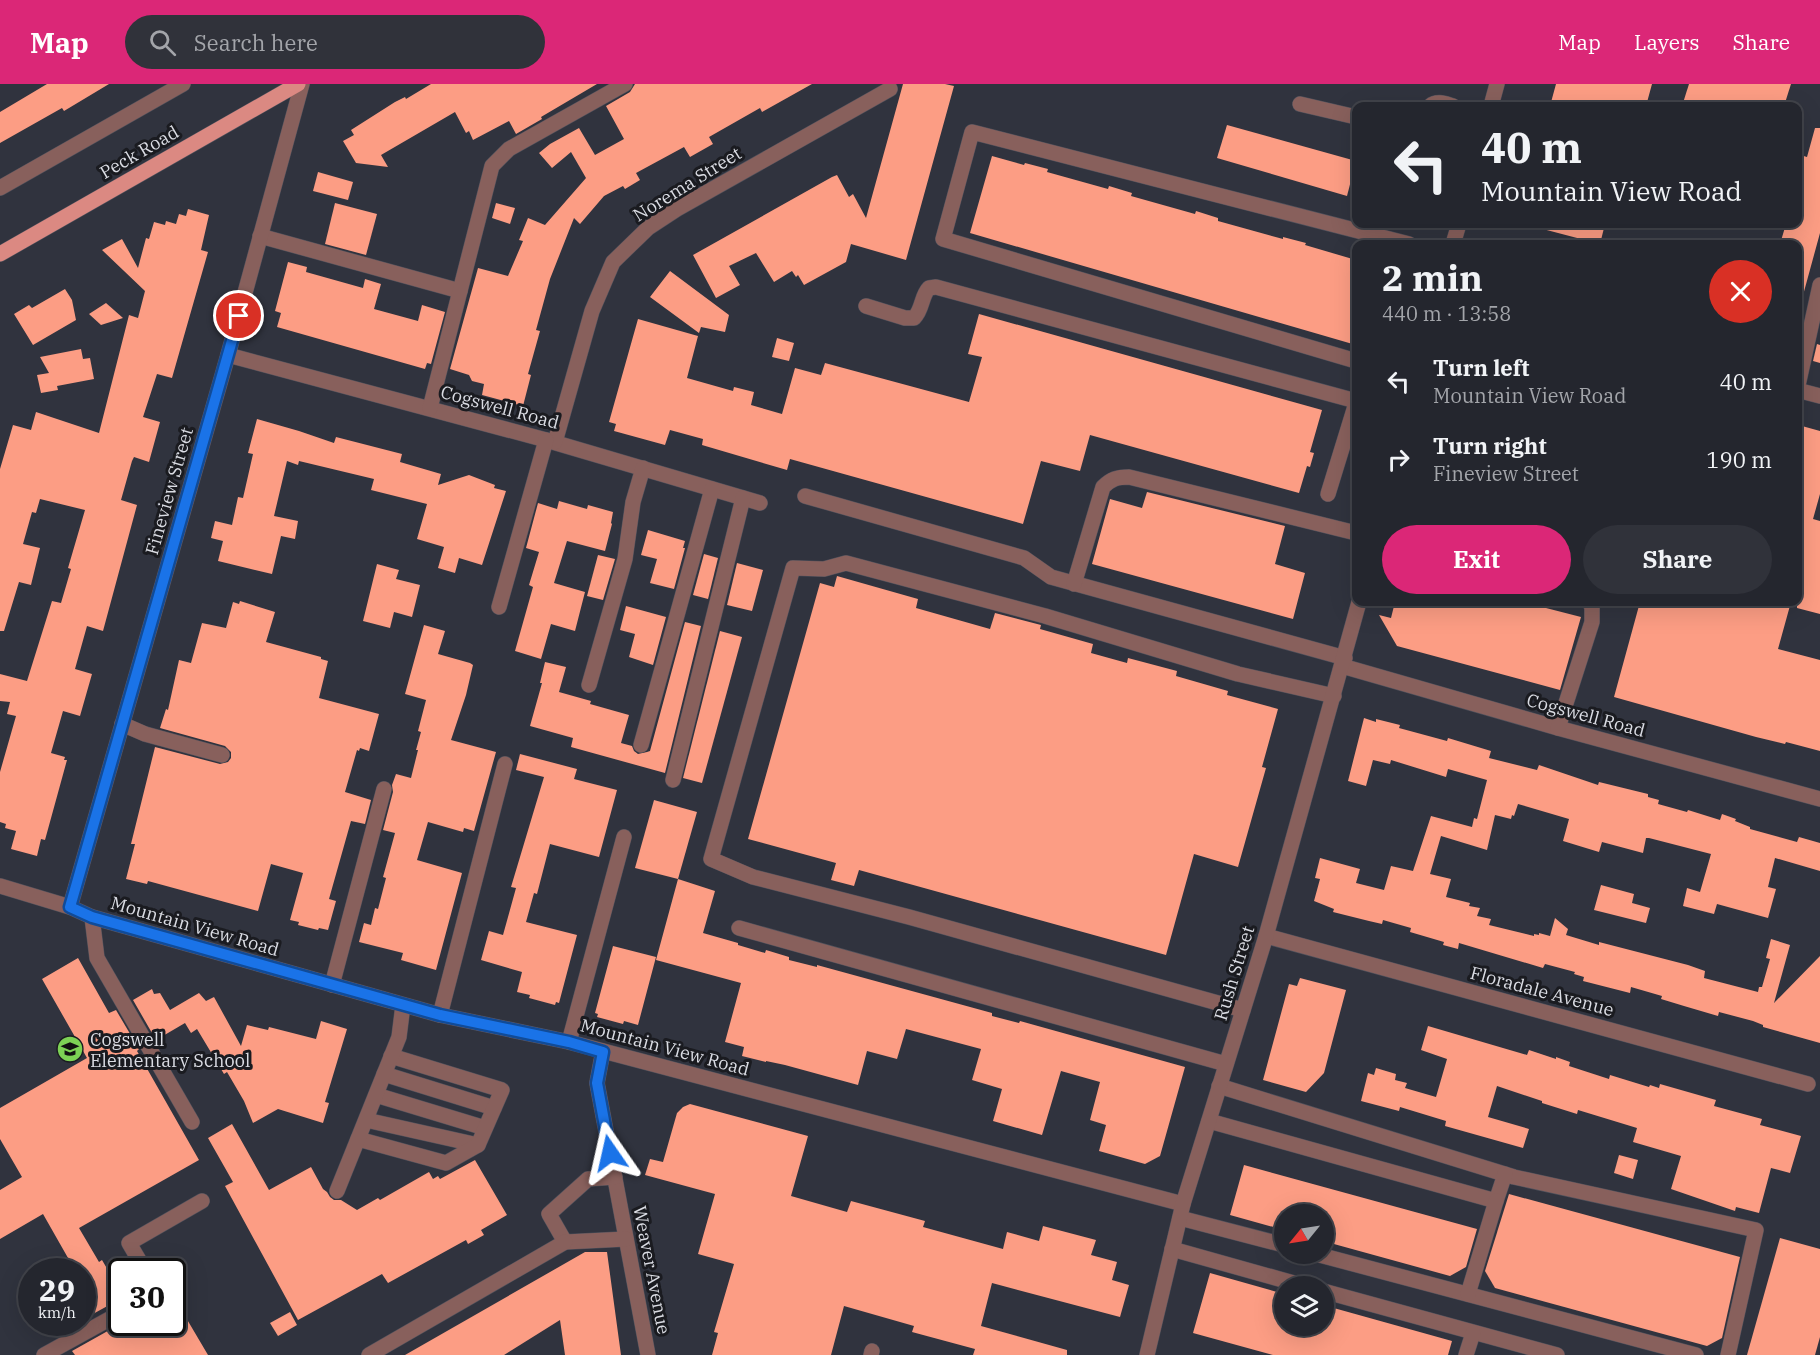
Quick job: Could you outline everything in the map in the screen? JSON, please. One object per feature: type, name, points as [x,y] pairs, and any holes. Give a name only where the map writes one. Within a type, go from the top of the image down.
[{"type":"main road","name":"Peck Road","points":[[0,254],[300,84]]},
{"type":"street","points":[[0,188],[183,84]]},
{"type":"street","name":"Fineview Street","points":[[70,907],[228,356],[300,84]]},
{"type":"street","points":[[430,408],[492,166],[508,149],[625,84]]},
{"type":"street","points":[[1492,102],[1497,84]]},
{"type":"street","name":"Norema Street","points":[[499,607],[592,311],[613,262],[648,228],[677,209],[890,89]]},
{"type":"street","points":[[1300,104],[1352,116]]},
{"type":"street","points":[[1352,360],[943,239],[972,132],[1393,240]]},
{"type":"street","points":[[260,236],[460,291]]},
{"type":"street","points":[[1802,367],[1820,285]]},
{"type":"street","points":[[866,306],[905,318],[914,318],[919,313],[924,293],[929,288],[936,287],[1352,401]]},
{"type":"street","name":"Cogswell Road","points":[[228,356],[551,441],[760,503]]},
{"type":"street","points":[[1802,391],[1820,396]]},
{"type":"street","points":[[1328,494],[1352,415]]},
{"type":"street","points":[[589,685],[625,559],[633,502],[643,468]]},
{"type":"street","points":[[1074,584],[1103,487],[1110,480],[1119,477],[1129,477],[1352,532]]},
{"type":"street","points":[[641,745],[712,489]]},
{"type":"street","name":"Cogswell Road","points":[[805,496],[1024,558],[1051,577],[1074,584],[1343,662],[1558,728],[1820,799]]},
{"type":"street","points":[[673,780],[743,498]]},
{"type":"street","points":[[1243,1010],[909,917],[753,877],[711,859],[793,568],[824,569],[846,563],[1045,616],[1238,674],[1334,696]]},
{"type":"street","name":"Rush Street","points":[[1147,1355],[1181,1211],[1266,936],[1358,606]]},
{"type":"street","points":[[1558,728],[1592,622],[1591,606]]},
{"type":"street","points":[[122,724],[145,734],[222,755]]},
{"type":"street","points":[[440,1015],[505,764]]},
{"type":"street","points":[[332,986],[384,789]]},
{"type":"street","points":[[569,1042],[624,837]]},
{"type":"street","name":"Mountain View Road","points":[[0,886],[70,907],[92,917],[332,986],[440,1015],[569,1042],[1181,1211],[1274,1242]]},
{"type":"street","points":[[92,917],[97,958],[192,1122]]},
{"type":"street","points":[[739,928],[1226,1064]]},
{"type":"street","name":"Floradale Avenue","points":[[1266,936],[1808,1084]]},
{"type":"street","points":[[337,1191],[399,1037],[403,1005]]},
{"type":"street","name":"Weaver Avenue","points":[[603,1052],[597,1083],[648,1355]]},
{"type":"street","points":[[358,1139],[446,1163],[478,1145],[502,1090],[391,1056]]},
{"type":"street","points":[[384,1074],[494,1108]]},
{"type":"street","points":[[1219,1086],[1505,1174],[1756,1230],[1728,1355]]},
{"type":"street","points":[[376,1095],[485,1128]]},
{"type":"street","points":[[366,1120],[478,1145]]},
{"type":"street","points":[[1209,1121],[1496,1201]]},
{"type":"street","points":[[1468,1294],[1505,1174]]},
{"type":"street","points":[[565,1242],[549,1214],[588,1179],[615,1177]]},
{"type":"street","points":[[138,1258],[129,1243],[202,1201]]},
{"type":"street","points":[[369,1355],[565,1242],[626,1239]]},
{"type":"street","points":[[1172,1249],[1274,1278]]},
{"type":"street","points":[[1334,1259],[1696,1355]]},
{"type":"street","points":[[1334,1294],[1557,1355]]},
{"type":"street","points":[[44,1355],[108,1320]]},
{"type":"street","points":[[1466,1355],[1473,1333]]},
{"type":"building","points":[[47,84],[109,84],[64,111],[62,108],[0,143],[0,112]]},
{"type":"building","points":[[431,84],[597,84],[516,134],[509,121],[473,140],[469,131],[466,133],[455,112],[381,155],[388,167],[356,163],[343,141],[354,135],[351,130],[395,102],[405,97],[406,99]]},
{"type":"building","points":[[635,84],[812,84],[762,112],[760,108],[709,137],[713,144],[690,157],[684,147],[636,173],[640,180],[625,189],[623,186],[604,196],[580,224],[574,218],[550,279],[536,330],[540,331],[528,374],[531,375],[523,406],[482,395],[484,384],[472,381],[469,375],[450,369],[478,268],[508,276],[523,241],[519,240],[528,218],[545,225],[586,178],[571,152],[552,168],[539,153],[550,144],[579,128],[595,155],[624,139],[606,106],[630,92]]},
{"type":"building","points":[[903,84],[954,86],[906,260],[851,244],[846,262],[804,285],[798,275],[796,277],[792,271],[774,282],[756,253],[729,266],[740,285],[716,298],[693,255],[832,177],[837,175],[849,197],[853,194],[866,218]]},
{"type":"building","points":[[1556,84],[1652,84],[1647,102],[1551,102]]},
{"type":"building","points":[[1689,84],[1791,84],[1785,102],[1683,102]]},
{"type":"building","points":[[1227,125],[1352,160],[1352,177],[1347,196],[1217,158]]},
{"type":"building","points":[[1815,128],[1820,128],[1820,233],[1802,299],[1802,240],[1781,240],[1785,228],[1802,228],[1802,156],[1807,157]]},
{"type":"building","points":[[992,156],[1048,169],[1047,172],[1108,189],[1109,186],[1132,193],[1131,196],[1195,214],[1196,211],[1218,218],[1218,221],[1306,243],[1305,245],[1352,259],[1352,344],[970,233]]},
{"type":"building","points":[[318,172],[353,182],[348,200],[313,191]]},
{"type":"building","points":[[335,203],[377,214],[366,255],[325,244]]},
{"type":"building","points":[[496,203],[515,208],[510,224],[492,218]]},
{"type":"building","points":[[188,209],[209,215],[201,250],[208,252],[172,378],[157,374],[143,417],[160,422],[149,462],[134,457],[132,461],[121,500],[137,505],[103,631],[87,626],[75,669],[92,674],[80,716],[63,711],[51,753],[65,757],[64,760],[67,760],[45,840],[41,839],[37,856],[11,849],[16,831],[5,828],[6,824],[0,822],[0,772],[16,716],[7,714],[10,702],[0,701],[0,674],[27,681],[52,601],[61,603],[71,569],[68,568],[85,510],[40,499],[36,513],[32,512],[23,544],[40,548],[31,585],[19,582],[4,631],[0,631],[0,469],[13,425],[31,430],[36,412],[99,433],[129,315],[138,318],[145,291],[102,250],[122,239],[138,268],[146,238],[149,239],[154,222],[165,225],[166,221],[176,224],[179,214],[186,216]]},
{"type":"building","points":[[1539,228],[1604,228],[1601,240],[1585,240]]},
{"type":"building","points":[[288,262],[307,267],[306,272],[363,288],[365,279],[381,284],[374,309],[418,321],[422,305],[445,312],[431,364],[427,363],[425,369],[277,327],[281,313],[275,311]]},
{"type":"building","points":[[670,271],[729,315],[725,332],[701,327],[699,333],[650,297]]},
{"type":"building","points":[[65,289],[72,300],[76,320],[33,345],[14,314],[29,305],[32,308]]},
{"type":"building","points":[[106,303],[123,318],[101,325],[89,314]]},
{"type":"building","points":[[979,314],[1322,410],[1310,452],[1314,453],[1310,467],[1307,466],[1299,493],[1090,435],[1080,471],[1041,461],[1023,524],[790,459],[787,470],[702,445],[703,439],[670,430],[665,445],[614,431],[616,424],[609,422],[638,319],[698,336],[687,378],[733,391],[734,387],[754,392],[751,405],[782,414],[795,368],[821,375],[825,363],[969,402],[982,357],[968,354]]},
{"type":"building","points":[[777,338],[794,343],[789,361],[772,357]]},
{"type":"building","points":[[1817,344],[1820,345],[1820,363],[1813,361]]},
{"type":"building","points":[[81,349],[83,359],[90,358],[94,379],[57,386],[58,390],[41,393],[37,375],[49,373],[40,357]]},
{"type":"building","points":[[257,419],[334,443],[336,437],[402,454],[400,462],[441,474],[438,485],[469,475],[495,485],[494,488],[506,491],[482,565],[459,558],[455,573],[438,568],[444,547],[417,539],[427,504],[371,490],[374,479],[299,461],[298,465],[287,461],[274,516],[298,521],[295,539],[281,536],[272,574],[218,561],[223,541],[211,538],[215,521],[232,525],[238,497],[243,498],[253,454],[248,453]]},
{"type":"building","points":[[1802,426],[1820,431],[1820,494],[1813,519],[1820,521],[1820,614],[1797,608],[1797,606],[1802,606]]},
{"type":"building","points":[[1147,492],[1285,526],[1275,564],[1305,573],[1293,619],[1092,564],[1110,499],[1142,508]]},
{"type":"building","points":[[559,501],[587,509],[588,505],[613,512],[612,524],[605,551],[567,541],[554,583],[585,592],[575,631],[551,624],[541,659],[515,651],[533,587],[529,585],[539,552],[526,548],[538,503],[557,509]]},
{"type":"building","points":[[648,530],[685,541],[674,589],[650,583],[657,559],[641,555]]},
{"type":"building","points":[[704,554],[718,558],[708,599],[693,595]]},
{"type":"building","points":[[598,555],[615,559],[603,600],[587,596]]},
{"type":"building","points":[[737,563],[763,570],[752,611],[727,605]]},
{"type":"building","points":[[377,564],[399,570],[396,579],[420,585],[412,617],[394,612],[390,628],[363,621]]},
{"type":"building","points":[[837,576],[918,599],[916,608],[990,629],[995,613],[1041,625],[1040,629],[1093,644],[1091,653],[1127,663],[1128,658],[1177,671],[1176,676],[1228,691],[1227,695],[1278,709],[1262,767],[1266,768],[1238,867],[1194,854],[1166,955],[859,870],[854,886],[831,880],[836,863],[748,839],[820,583],[834,587]]},
{"type":"building","points":[[240,601],[275,612],[266,642],[328,661],[319,698],[379,714],[369,751],[360,748],[359,751],[357,750],[345,792],[371,800],[365,824],[351,821],[329,899],[336,901],[328,930],[298,925],[299,922],[290,920],[303,873],[271,864],[258,911],[148,881],[147,884],[126,879],[135,844],[131,844],[155,747],[220,764],[228,762],[231,758],[231,752],[225,746],[160,728],[166,709],[168,710],[179,660],[191,663],[202,623],[226,628],[233,602],[239,604]]},
{"type":"building","points":[[626,606],[666,617],[653,665],[629,657],[635,634],[620,630]]},
{"type":"building","points":[[1394,606],[1546,606],[1546,608],[1581,617],[1560,690],[1397,646],[1379,615],[1391,618]]},
{"type":"building","points":[[1639,606],[1790,606],[1778,649],[1820,660],[1820,751],[1756,737],[1614,697]]},
{"type":"building","points":[[685,622],[701,626],[665,773],[571,747],[573,738],[530,726],[542,683],[540,683],[545,662],[566,667],[559,692],[629,715],[621,743],[632,746],[638,754],[650,751]]},
{"type":"building","points":[[424,625],[445,631],[438,654],[473,665],[451,740],[496,752],[474,831],[464,828],[463,832],[428,822],[417,860],[462,873],[436,970],[401,960],[403,953],[359,942],[364,923],[371,925],[375,908],[378,909],[386,878],[383,877],[395,833],[383,830],[393,792],[392,785],[396,774],[411,778],[418,750],[416,750],[421,732],[418,731],[426,700],[405,694]]},
{"type":"building","points":[[720,631],[742,637],[702,783],[683,778]]},
{"type":"building","points":[[1364,718],[1400,725],[1399,728],[1447,741],[1448,738],[1491,751],[1489,758],[1537,770],[1539,765],[1598,785],[1599,782],[1648,794],[1648,797],[1659,800],[1658,804],[1720,820],[1722,814],[1736,819],[1735,821],[1750,829],[1797,842],[1799,837],[1820,843],[1820,871],[1775,858],[1768,887],[1776,889],[1768,918],[1717,904],[1714,914],[1683,906],[1687,888],[1700,892],[1711,854],[1649,838],[1646,838],[1643,853],[1602,842],[1599,852],[1563,841],[1569,819],[1518,804],[1511,819],[1495,815],[1487,850],[1441,836],[1430,874],[1451,879],[1446,897],[1480,908],[1477,916],[1491,919],[1489,925],[1534,936],[1539,933],[1550,936],[1555,918],[1568,929],[1566,935],[1599,945],[1599,942],[1688,965],[1705,971],[1704,978],[1758,992],[1759,987],[1762,987],[1770,959],[1766,958],[1771,939],[1790,945],[1774,1003],[1820,956],[1820,1043],[1763,1027],[1753,1021],[1719,1012],[1718,1016],[1684,1006],[1661,999],[1662,996],[1631,987],[1630,993],[1583,981],[1584,977],[1574,974],[1575,972],[1545,964],[1543,968],[1459,943],[1458,949],[1443,945],[1444,942],[1410,932],[1411,928],[1383,920],[1382,924],[1333,912],[1334,909],[1314,901],[1320,879],[1315,878],[1320,858],[1360,869],[1356,883],[1384,890],[1391,866],[1413,871],[1431,816],[1472,827],[1474,818],[1477,819],[1487,780],[1448,769],[1446,777],[1391,760],[1390,764],[1373,760],[1366,786],[1348,781]]},
{"type":"building","points":[[520,754],[577,769],[574,779],[617,790],[599,857],[550,844],[537,894],[534,893],[526,922],[577,935],[559,1003],[556,1002],[555,1005],[517,992],[522,972],[481,960],[489,931],[503,935],[516,888],[511,887],[544,777],[516,770]]},
{"type":"building","points":[[654,800],[697,812],[678,879],[635,868]]},
{"type":"building","points":[[678,879],[715,891],[703,933],[765,953],[766,950],[789,957],[789,960],[817,967],[817,965],[992,1013],[992,1016],[1019,1023],[1020,1021],[1185,1067],[1160,1156],[1145,1164],[1099,1151],[1106,1125],[1090,1120],[1100,1082],[1061,1071],[1042,1135],[993,1121],[1002,1089],[972,1080],[981,1049],[906,1029],[897,1059],[867,1051],[858,1085],[742,1056],[744,1047],[725,1042],[741,983],[656,960]]},
{"type":"building","points":[[1601,885],[1634,894],[1632,903],[1650,908],[1646,923],[1594,910]]},
{"type":"building","points":[[613,946],[656,957],[638,1025],[624,1021],[623,1024],[597,1017],[598,1014],[595,1013]]},
{"type":"building","name":"Cogswell Elementary School","points":[[78,958],[109,1013],[116,1010],[199,1160],[79,1228],[99,1262],[102,1260],[108,1270],[108,1306],[96,1312],[96,1258],[68,1258],[43,1214],[0,1239],[0,1190],[22,1177],[0,1139],[0,1108],[87,1058],[42,979]]},
{"type":"building","points":[[1300,978],[1346,990],[1324,1073],[1306,1092],[1263,1080],[1289,984],[1297,986]]},
{"type":"building","points":[[152,989],[154,994],[160,993],[170,1010],[199,993],[206,1001],[214,997],[241,1046],[247,1025],[268,1030],[269,1027],[316,1039],[321,1021],[347,1029],[325,1102],[329,1103],[323,1123],[278,1109],[253,1123],[244,1101],[227,1072],[224,1074],[197,1029],[191,1033],[185,1023],[156,1040],[133,1000]]},
{"type":"building","points":[[1428,1026],[1527,1055],[1529,1050],[1556,1059],[1556,1057],[1570,1062],[1569,1066],[1609,1079],[1610,1075],[1659,1088],[1660,1084],[1716,1100],[1714,1106],[1762,1119],[1760,1125],[1801,1136],[1790,1173],[1771,1168],[1759,1213],[1736,1207],[1735,1211],[1671,1189],[1681,1156],[1633,1142],[1637,1128],[1578,1110],[1577,1114],[1497,1086],[1488,1117],[1529,1129],[1523,1148],[1445,1126],[1446,1121],[1400,1107],[1399,1111],[1361,1101],[1368,1073],[1374,1075],[1376,1068],[1396,1074],[1395,1080],[1407,1083],[1405,1088],[1436,1097],[1447,1059],[1421,1050]]},
{"type":"building","points":[[690,1104],[808,1136],[791,1196],[847,1212],[851,1201],[925,1221],[923,1227],[1003,1249],[1007,1232],[1039,1241],[1043,1226],[1096,1240],[1091,1255],[1117,1262],[1112,1280],[1129,1285],[1120,1317],[992,1283],[981,1326],[1067,1350],[1067,1355],[973,1355],[975,1349],[912,1332],[914,1326],[844,1306],[831,1355],[712,1355],[718,1333],[714,1332],[734,1264],[698,1254],[715,1194],[645,1175],[650,1159],[663,1162],[677,1113]]},
{"type":"building","points":[[232,1124],[269,1190],[311,1167],[330,1197],[334,1200],[341,1200],[357,1210],[378,1198],[380,1200],[429,1172],[433,1179],[438,1176],[440,1179],[475,1160],[507,1215],[481,1230],[484,1235],[468,1244],[466,1240],[388,1283],[382,1274],[298,1320],[225,1186],[233,1182],[208,1138]]},
{"type":"building","points":[[1619,1155],[1638,1160],[1633,1179],[1614,1173]]},
{"type":"building","points":[[1244,1165],[1477,1229],[1466,1267],[1450,1276],[1334,1244],[1334,1204],[1274,1204],[1274,1227],[1230,1215]]},
{"type":"building","points":[[1509,1194],[1740,1257],[1722,1338],[1707,1346],[1495,1288],[1485,1271]]},
{"type":"building","points":[[1780,1238],[1820,1249],[1820,1337],[1815,1355],[1747,1355]]},
{"type":"building","points":[[585,1252],[607,1252],[621,1355],[565,1355],[560,1320],[504,1355],[405,1355]]},
{"type":"building","points":[[1210,1273],[1274,1291],[1274,1336],[1334,1336],[1334,1308],[1452,1341],[1448,1355],[1273,1355],[1193,1333]]},
{"type":"building","points":[[290,1312],[297,1325],[278,1336],[270,1323]]},
{"type":"building","points":[[186,1318],[208,1355],[75,1355],[72,1351],[108,1331],[108,1336],[186,1336]]},
{"type":"place","name":"Cogswell Elementary School","points":[[70,1049]]},
{"type":"route","points":[[239,316],[70,907],[92,917],[332,986],[440,1015],[569,1042],[603,1052],[597,1083],[610,1153]]}]
